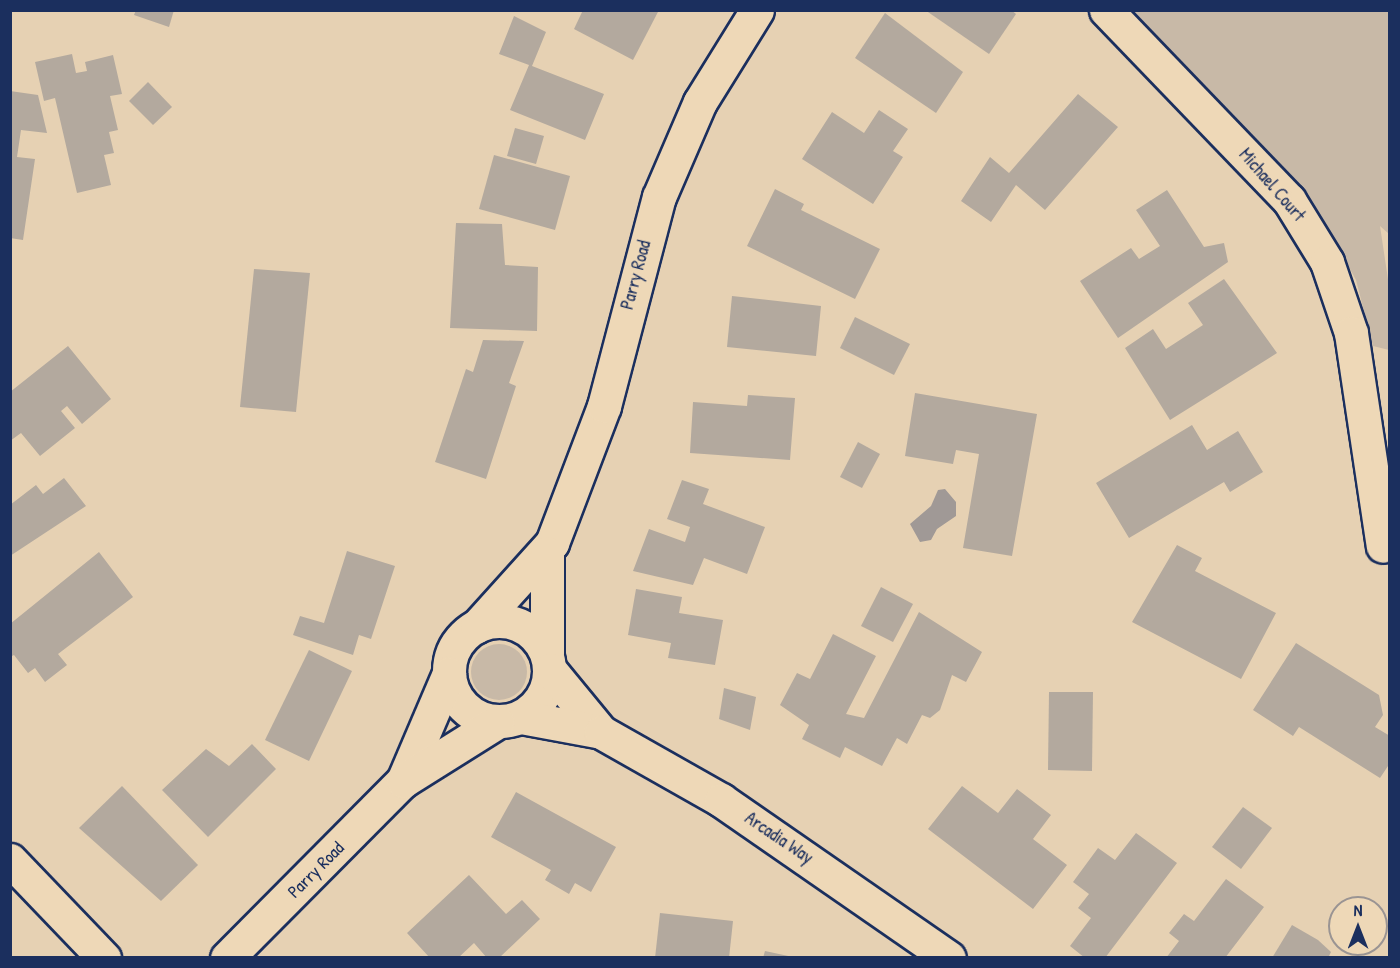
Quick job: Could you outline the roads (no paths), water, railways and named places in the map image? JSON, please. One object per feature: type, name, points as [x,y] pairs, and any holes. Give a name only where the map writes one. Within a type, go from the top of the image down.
[{"type":"street","name":"Parry Road","points":[[548,662],[547,553],[604,406],[662,188],[700,102],[757,10]]},
{"type":"street","name":"Michael Court","points":[[1106,10],[1268,177],[1312,233],[1351,333],[1383,546]]},
{"type":"street","name":"Parry Road","points":[[477,626],[547,553]]},
{"type":"street","points":[[518,625],[538,639],[548,662],[543,698],[509,719],[469,712],[448,673],[456,645],[477,626],[518,625]]},
{"type":"street","name":"Arcadia Way","points":[[548,662],[601,732]]},
{"type":"street","name":"Parry Road","points":[[403,781],[448,673]]},
{"type":"street","name":"Parry Road","points":[[227,957],[403,781],[509,719]]},
{"type":"street","name":"Arcadia Way","points":[[509,719],[601,732],[721,800],[949,957]]},
{"type":"street","points":[[10,860],[104,957]]}]
